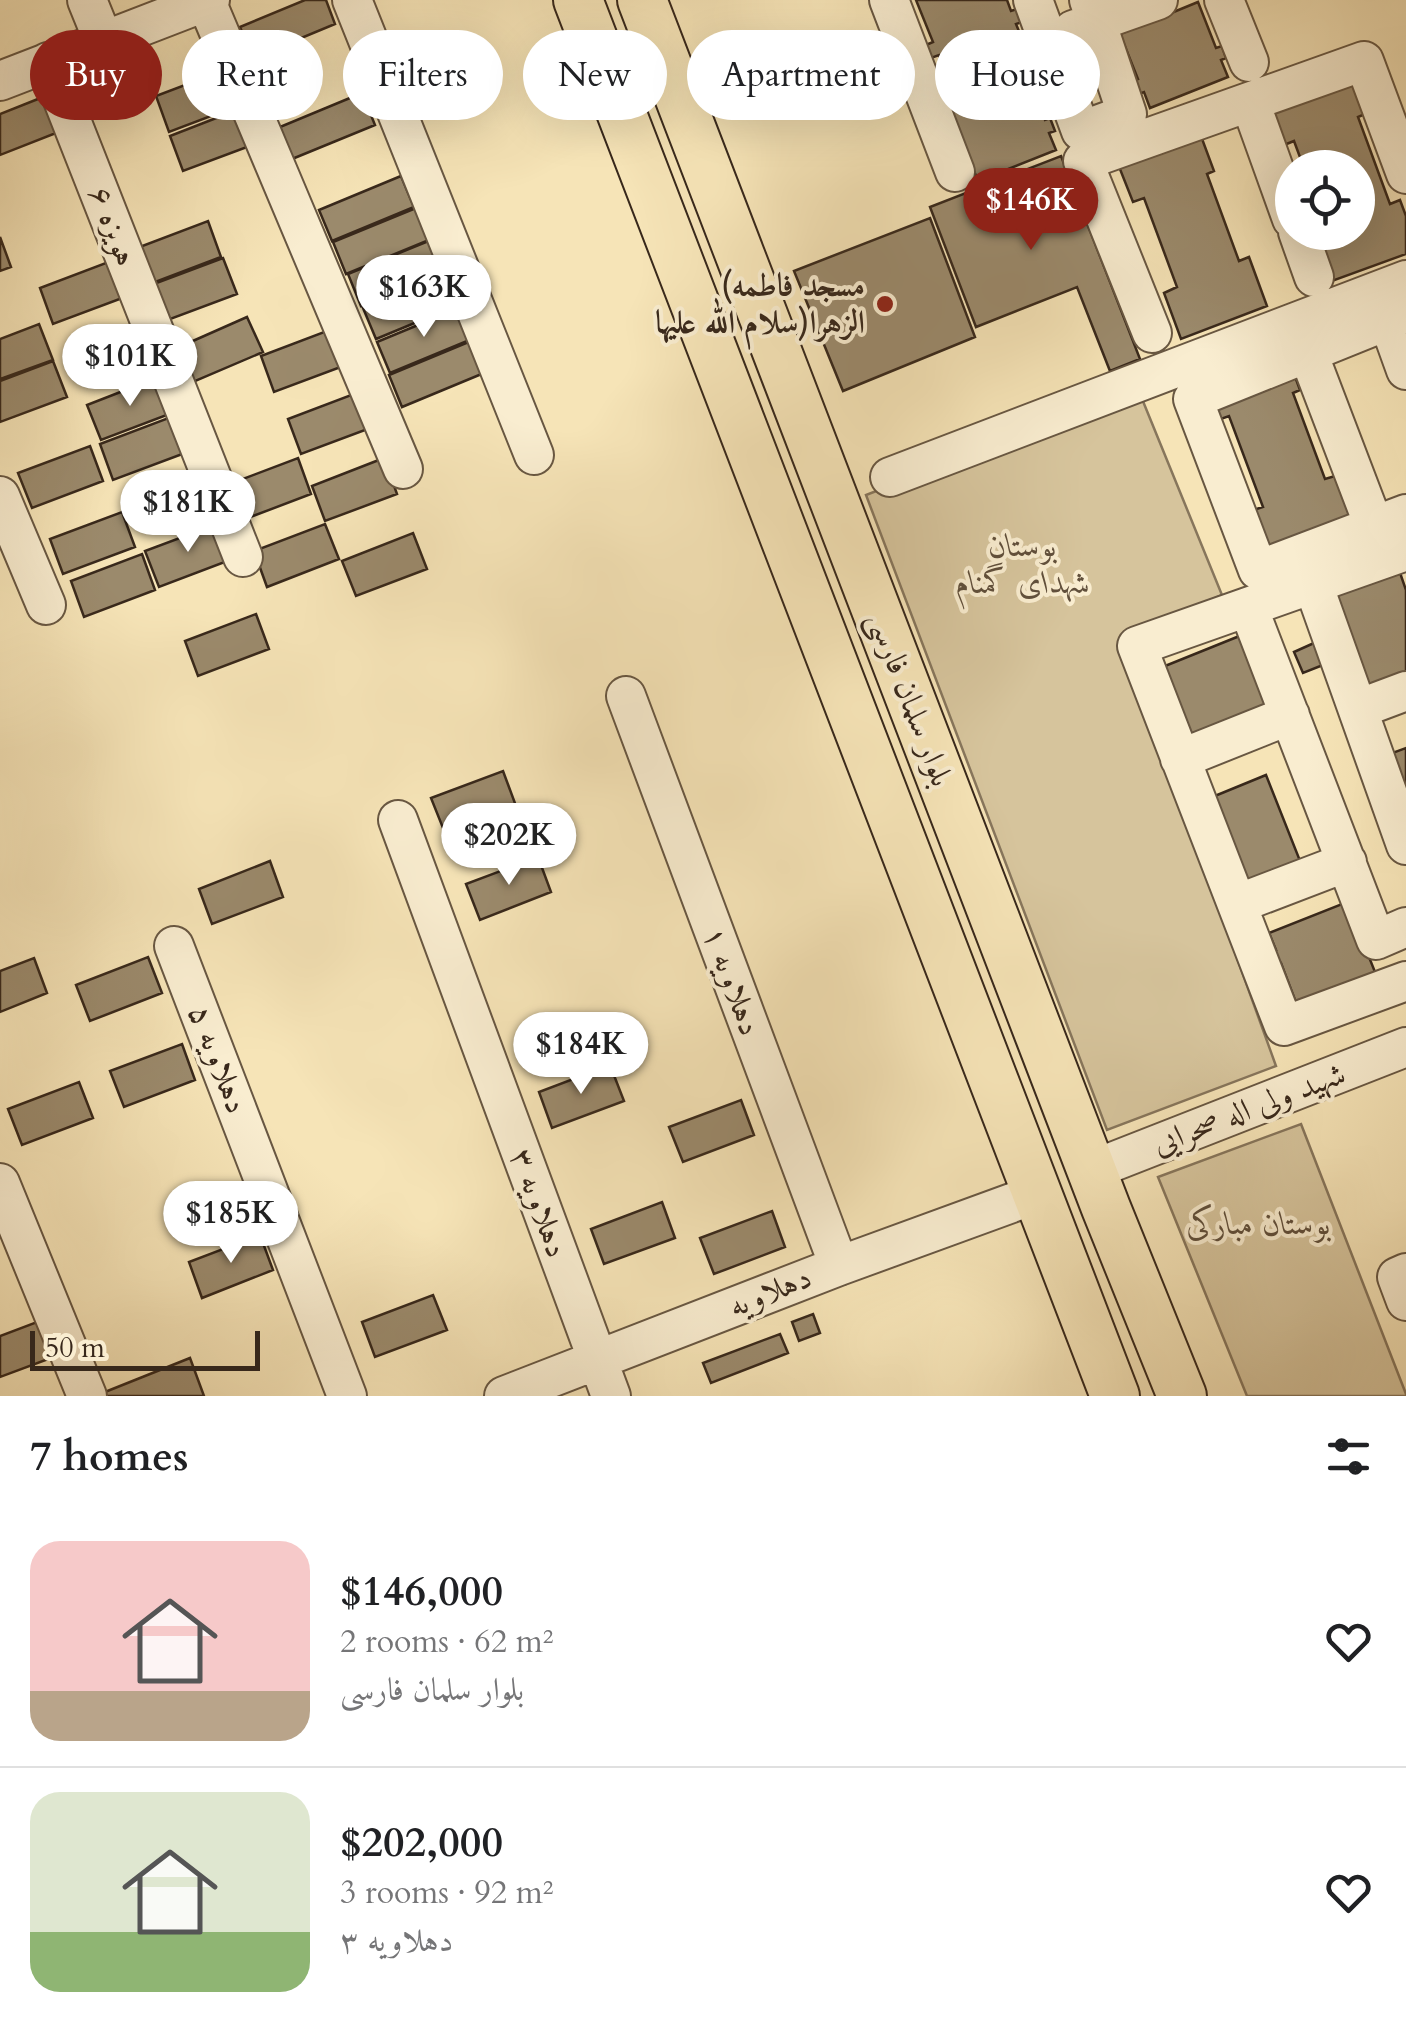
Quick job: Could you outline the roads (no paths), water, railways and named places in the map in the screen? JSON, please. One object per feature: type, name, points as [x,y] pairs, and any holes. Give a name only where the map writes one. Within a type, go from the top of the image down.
[{"type":"main road","name":"بلوار سلمان فارسی","points":[[578,0],[1115,1396]]},
{"type":"main road","name":"بلوار سلمان فارسی","points":[[642,0],[1182,1396]]},
{"type":"street","points":[[87,0],[99,30]]},
{"type":"street","points":[[352,0],[534,455]]},
{"type":"street","points":[[889,0],[956,172]]},
{"type":"street","points":[[1033,0],[1044,30]]},
{"type":"street","points":[[1062,30],[1093,11],[1158,0]]},
{"type":"street","points":[[1224,0],[1249,62]]},
{"type":"street","points":[[134,30],[208,1],[402,470]]},
{"type":"street","points":[[1077,120],[1081,131],[1126,114],[1100,33]]},
{"type":"street","points":[[1152,333],[1083,161],[1364,61],[1406,174]]},
{"type":"street","points":[[0,81],[30,69]]},
{"type":"street","points":[[1250,102],[1275,171]]},
{"type":"street","name":"هویزه ۶","points":[[71,120],[243,557]]},
{"type":"street","points":[[1304,250],[1314,277]]},
{"type":"street","points":[[890,477],[1406,280]]},
{"type":"street","points":[[1308,353],[1390,520],[1258,570],[1193,399],[1397,317],[1406,370]]},
{"type":"street","points":[[0,496],[46,605]]},
{"type":"street","points":[[1406,551],[1136,646],[1284,1026],[1406,981]]},
{"type":"street","points":[[1313,584],[1406,846]]},
{"type":"street","points":[[1248,606],[1376,940],[1406,927]]},
{"type":"street","points":[[1358,709],[1406,691]]},
{"type":"street","name":"دهلاویه ۱","points":[[626,696],[838,1266]]},
{"type":"street","points":[[1180,759],[1290,716]]},
{"type":"street","name":"دهلاویه ۳","points":[[398,820],[611,1396]]},
{"type":"street","points":[[1237,904],[1347,862]]},
{"type":"street","name":"دهلاویه ۵","points":[[174,946],[347,1396]]},
{"type":"street","name":"شهید ولی اله صحرایی","points":[[1092,1170],[1406,1047]]},
{"type":"street","points":[[0,1183],[87,1396]]},
{"type":"street","name":"دهلاویه","points":[[504,1396],[838,1266],[1039,1193]]},
{"type":"street","points":[[1406,1273],[1397,1276],[1406,1301]]},
{"type":"place","name":"(مسجد فاطمه الزهرا(سلام الله علیها","points":[[885,304]]},
{"type":"park label","name":"بوستان شهدای گمنام","points":[[1023,564]]},
{"type":"park label","name":"بوستان مبارکی","points":[[1259,1224]]}]
